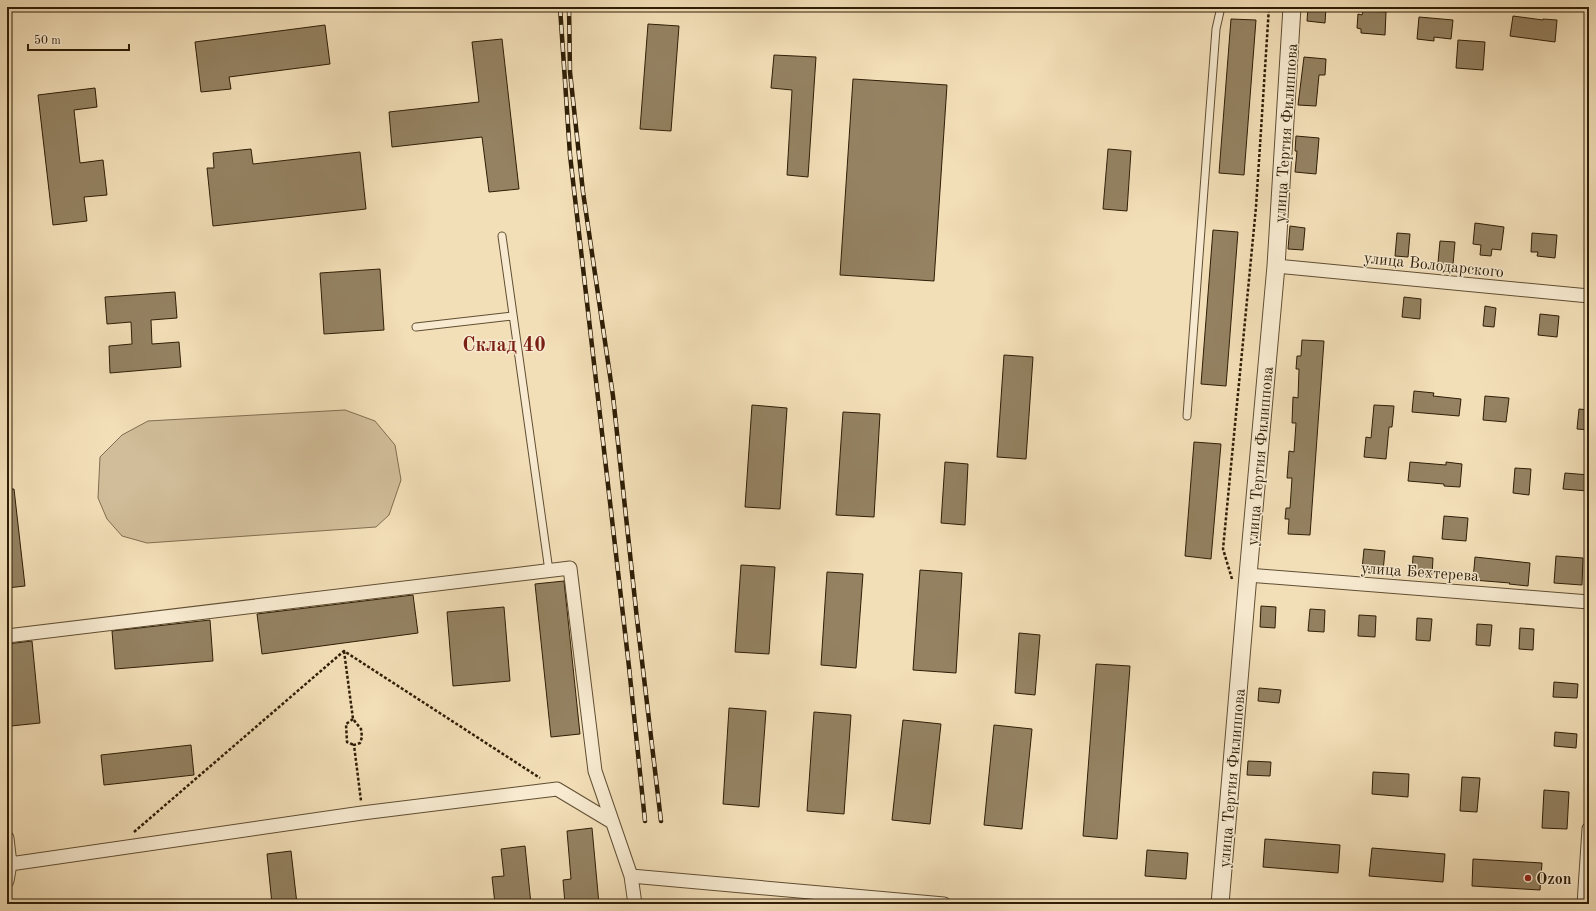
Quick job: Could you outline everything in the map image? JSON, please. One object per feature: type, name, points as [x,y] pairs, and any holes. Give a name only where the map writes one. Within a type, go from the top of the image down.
[{"type":"street","name":"улица Тертия Филиппова","points":[[1220,904],[1276,266],[1292,7]]},
{"type":"street","name":"улица Володарского","points":[[1276,266],[1589,296]]},
{"type":"street","points":[[7,636],[570,568],[595,771],[631,876],[634,904]]},
{"type":"street","name":"улица Бехтерева","points":[[1248,575],[1589,602]]},
{"type":"street","points":[[10,864],[362,814],[557,789],[612,822]]},
{"type":"street","points":[[1584,904],[1589,829]]},
{"type":"street","points":[[7,838],[10,864],[7,881]]},
{"type":"street","points":[[631,876],[944,904]]},
{"type":"lane","points":[[1187,416],[1216,29],[1221,7]]},
{"type":"lane","points":[[502,236],[549,571]]},
{"type":"lane","points":[[416,326],[513,316]]},
{"type":"path","points":[[1234,585],[1224,549],[1256,207],[1269,7]]},
{"type":"path","points":[[344,651],[353,719],[361,729],[362,737],[360,743],[354,745],[347,742],[346,733],[346,724],[353,719]]},
{"type":"path","points":[[344,651],[557,789]]},
{"type":"path","points":[[133,834],[344,651]]},
{"type":"path","points":[[354,745],[362,814]]},
{"type":"shaded area","points":[[345,410],[375,421],[395,445],[401,480],[389,515],[376,527],[147,543],[122,536],[107,519],[98,498],[100,457],[122,435],[148,421]]},
{"type":"building","points":[[1308,7],[1326,7],[1325,23],[1307,21]]},
{"type":"building","points":[[1363,11],[1386,12],[1385,35],[1361,33],[1361,29],[1357,28],[1358,14],[1362,15]]},
{"type":"building","points":[[1513,16],[1543,20],[1557,20],[1555,42],[1510,36]]},
{"type":"building","points":[[1419,17],[1453,20],[1451,39],[1434,37],[1434,41],[1417,39]]},
{"type":"building","points":[[1231,19],[1256,20],[1244,175],[1219,173]]},
{"type":"building","points":[[648,24],[679,26],[671,131],[640,129]]},
{"type":"building","points":[[325,25],[330,64],[229,77],[231,89],[201,92],[195,42]]},
{"type":"building","points":[[502,39],[519,189],[489,192],[482,137],[392,147],[389,112],[479,102],[472,42]]},
{"type":"building","points":[[1458,40],[1485,42],[1483,70],[1456,68]]},
{"type":"building","points":[[774,55],[816,57],[808,177],[787,175],[792,90],[771,88]]},
{"type":"building","points":[[1304,57],[1326,59],[1325,75],[1319,75],[1316,106],[1298,105]]},
{"type":"building","points":[[853,79],[947,85],[934,281],[840,275]]},
{"type":"building","points":[[95,88],[97,107],[74,110],[80,163],[103,160],[107,195],[84,197],[87,221],[53,225],[38,95]]},
{"type":"building","points":[[1296,136],[1319,138],[1316,174],[1295,172],[1297,151],[1295,151]]},
{"type":"building","points":[[251,149],[253,164],[360,152],[366,209],[213,226],[207,168],[214,168],[213,153]]},
{"type":"building","points":[[1108,149],[1131,151],[1127,211],[1103,209]]},
{"type":"building","points":[[1475,223],[1504,227],[1501,250],[1492,249],[1491,256],[1480,255],[1481,245],[1473,244]]},
{"type":"building","points":[[1290,226],[1305,228],[1303,250],[1288,249]]},
{"type":"building","points":[[1213,230],[1238,232],[1226,386],[1201,384]]},
{"type":"building","points":[[1397,233],[1410,234],[1408,257],[1395,256]]},
{"type":"building","points":[[1532,233],[1557,235],[1555,258],[1537,256],[1538,252],[1531,252]]},
{"type":"building","points":[[1440,241],[1455,242],[1453,265],[1438,263]]},
{"type":"building","points":[[380,269],[384,330],[324,334],[320,273]]},
{"type":"building","points":[[175,292],[177,318],[151,320],[152,344],[179,342],[181,367],[110,373],[109,346],[132,344],[131,322],[107,324],[105,297]]},
{"type":"building","points":[[1404,297],[1421,299],[1420,319],[1402,317]]},
{"type":"building","points":[[1485,306],[1496,308],[1494,327],[1483,326]]},
{"type":"building","points":[[1540,314],[1559,316],[1557,337],[1538,335]]},
{"type":"building","points":[[1302,340],[1324,341],[1310,535],[1288,534],[1289,519],[1285,519],[1286,508],[1290,508],[1292,478],[1287,478],[1289,451],[1294,452],[1296,423],[1292,423],[1293,397],[1298,398],[1299,369],[1296,369],[1297,356],[1301,356]]},
{"type":"building","points":[[1004,355],[1033,357],[1026,459],[997,457]]},
{"type":"building","points":[[1414,391],[1434,393],[1433,396],[1461,399],[1459,416],[1412,412]]},
{"type":"building","points":[[1485,396],[1509,398],[1506,422],[1483,420]]},
{"type":"building","points":[[752,405],[787,408],[780,509],[745,507]]},
{"type":"building","points":[[1374,405],[1394,406],[1392,427],[1389,427],[1386,459],[1364,457],[1366,437],[1371,438]]},
{"type":"building","points":[[1579,409],[1589,410],[1589,430],[1577,429]]},
{"type":"building","points":[[843,412],[880,414],[874,517],[836,515]]},
{"type":"building","points":[[1194,442],[1221,444],[1211,559],[1185,556]]},
{"type":"building","points":[[945,462],[968,464],[965,525],[941,523]]},
{"type":"building","points":[[1410,462],[1446,465],[1446,462],[1462,464],[1460,487],[1408,481]]},
{"type":"building","points":[[1515,468],[1531,469],[1529,495],[1513,493]]},
{"type":"building","points":[[1565,473],[1589,475],[1588,491],[1563,489]]},
{"type":"building","points":[[7,489],[14,489],[25,586],[7,588]]},
{"type":"building","points":[[1444,516],[1468,518],[1466,541],[1442,539]]},
{"type":"building","points":[[1364,549],[1385,551],[1383,571],[1362,569]]},
{"type":"building","points":[[1413,556],[1433,558],[1432,575],[1412,574]]},
{"type":"building","points":[[1556,556],[1583,558],[1582,585],[1554,583]]},
{"type":"building","points":[[1475,557],[1530,563],[1528,586],[1473,580]]},
{"type":"building","points":[[741,565],[775,567],[769,654],[735,652]]},
{"type":"building","points":[[920,570],[962,573],[956,673],[913,670]]},
{"type":"building","points":[[827,572],[863,574],[856,668],[821,665]]},
{"type":"building","points":[[564,581],[580,734],[551,737],[535,584]]},
{"type":"building","points":[[413,595],[418,633],[262,654],[257,614]]},
{"type":"building","points":[[1261,606],[1276,607],[1275,628],[1260,627]]},
{"type":"building","points":[[504,607],[510,681],[453,686],[447,612]]},
{"type":"building","points":[[1310,609],[1325,610],[1324,632],[1308,631]]},
{"type":"building","points":[[1359,615],[1376,616],[1375,637],[1358,636]]},
{"type":"building","points":[[1417,618],[1432,619],[1430,641],[1416,640]]},
{"type":"building","points":[[210,620],[213,661],[115,669],[112,631]]},
{"type":"building","points":[[1477,624],[1492,625],[1490,646],[1476,645]]},
{"type":"building","points":[[1520,628],[1534,629],[1533,650],[1519,649]]},
{"type":"building","points":[[1019,633],[1040,635],[1035,695],[1015,693]]},
{"type":"building","points":[[32,641],[40,723],[11,726],[7,683],[7,644]]},
{"type":"building","points":[[1096,664],[1130,666],[1117,839],[1083,836]]},
{"type":"building","points":[[1554,682],[1578,684],[1577,698],[1553,697]]},
{"type":"building","points":[[1259,688],[1281,690],[1279,703],[1258,701]]},
{"type":"building","points":[[729,708],[766,711],[759,807],[723,804]]},
{"type":"building","points":[[814,712],[851,715],[844,814],[807,811]]},
{"type":"building","points":[[903,720],[941,724],[930,824],[892,820]]},
{"type":"building","points":[[994,725],[1032,729],[1022,829],[984,825]]},
{"type":"building","points":[[1555,732],[1577,734],[1576,748],[1554,746]]},
{"type":"building","points":[[191,745],[194,775],[104,785],[101,755]]},
{"type":"building","points":[[1248,761],[1271,762],[1270,776],[1247,775]]},
{"type":"building","points":[[1373,772],[1409,774],[1408,797],[1372,794]]},
{"type":"building","points":[[1462,777],[1480,778],[1477,812],[1460,811]]},
{"type":"building","points":[[1544,790],[1569,792],[1567,829],[1542,828]]},
{"type":"building","points":[[592,828],[599,904],[565,904],[563,880],[571,879],[567,831]]},
{"type":"building","points":[[1265,839],[1340,845],[1338,873],[1263,867]]},
{"type":"building","points":[[525,846],[531,904],[495,904],[492,877],[504,876],[501,849]]},
{"type":"building","points":[[1372,848],[1445,854],[1443,882],[1369,876]]},
{"type":"building","points":[[1147,850],[1188,853],[1186,879],[1145,876]]},
{"type":"building","points":[[291,851],[297,904],[272,904],[267,854]]},
{"type":"building","points":[[1473,859],[1542,863],[1540,890],[1472,886]]},
{"type":"railway","points":[[560,7],[570,155],[629,667],[645,821]]},
{"type":"railway","points":[[569,7],[570,72],[583,192],[613,396],[661,821]]},
{"type":"place","name":"Ozon","points":[[1528,878]]},
{"type":"district","name":"Склад 40","points":[[504,344]]}]
